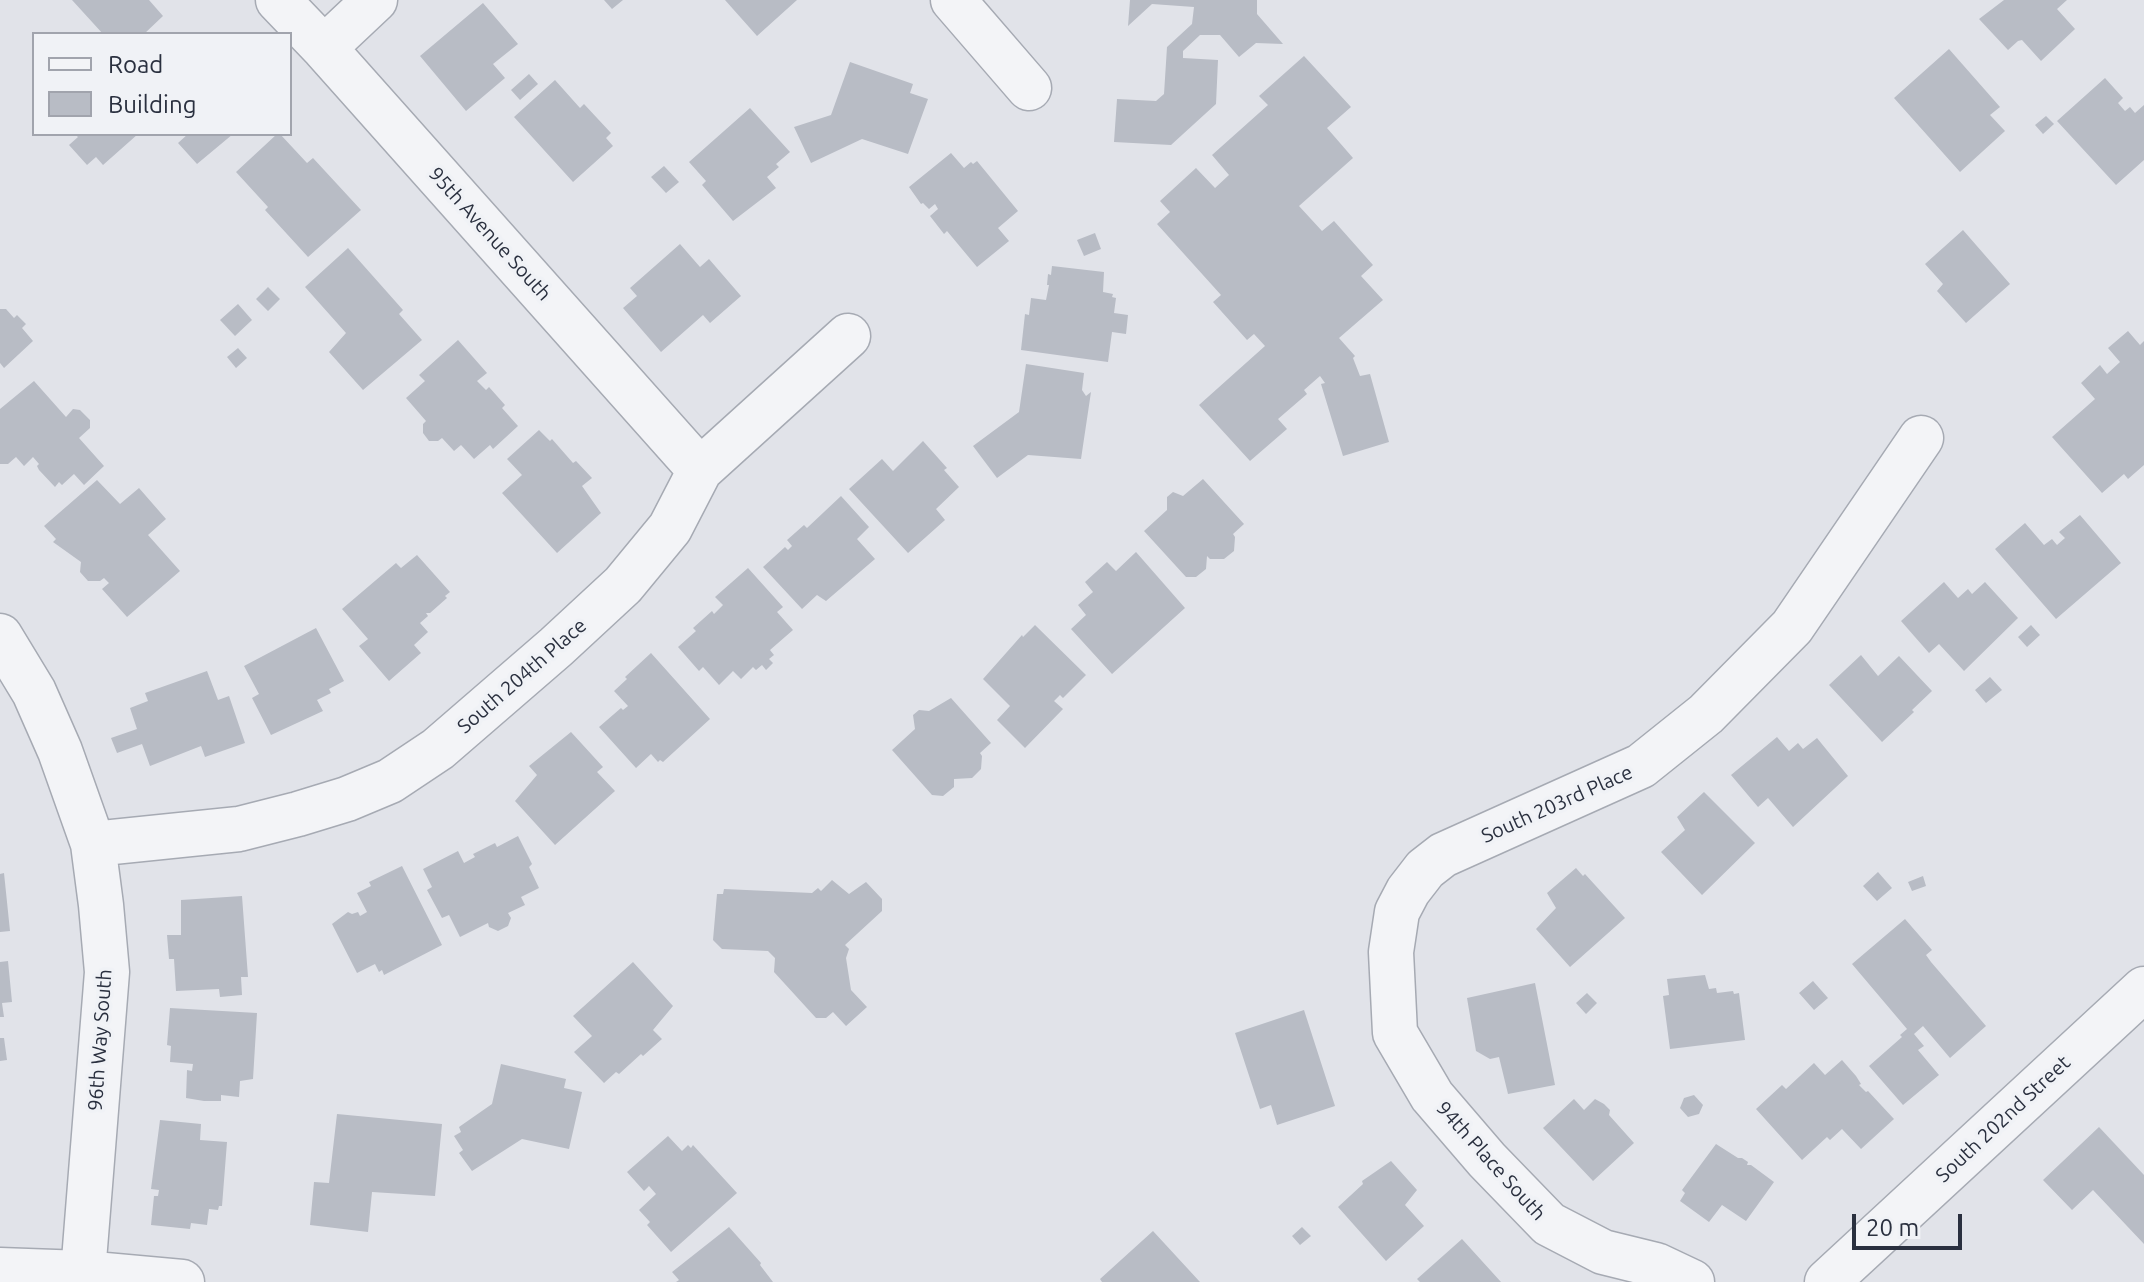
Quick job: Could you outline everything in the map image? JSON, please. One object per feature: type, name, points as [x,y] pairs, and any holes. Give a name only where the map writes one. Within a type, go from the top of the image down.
[{"type":"street","name":"95th Avenue South","points":[[278,0],[700,470]]},
{"type":"street","points":[[324,48],[375,0]]},
{"type":"street","points":[[953,0],[1029,88]]},
{"type":"street","name":"South 204th Place","points":[[93,844],[239,829],[347,799],[390,781],[438,749],[623,585],[670,528],[700,470],[848,336]]},
{"type":"street","name":"South 203rd Place","points":[[1391,952],[1397,912],[1408,891],[1425,869],[1443,855],[1641,766],[1706,714],[1792,627],[1921,438]]},
{"type":"street","name":"96th Way South","points":[[0,636],[34,692],[60,751],[93,844],[107,972],[83,1273]]},
{"type":"street","name":"94th Place South","points":[[1391,952],[1395,1033],[1432,1096],[1487,1160],[1549,1224],[1603,1252],[1656,1265],[1692,1282]]},
{"type":"street","name":"South 202nd Street","points":[[1827,1282],[2144,989]]},
{"type":"street","points":[[0,1270],[83,1273],[182,1282]]},
{"type":"building","points":[[72,0],[149,0],[163,16],[146,32],[101,32]]},
{"type":"building","points":[[604,0],[623,0],[612,9]]},
{"type":"building","points":[[725,0],[797,0],[757,36]]},
{"type":"building","points":[[1130,0],[1257,0],[1257,14],[1283,44],[1256,43],[1239,57],[1220,35],[1200,35],[1183,51],[1183,58],[1218,60],[1216,104],[1171,145],[1114,142],[1117,99],[1156,101],[1164,94],[1167,47],[1192,24],[1194,7],[1152,4],[1128,26]]},
{"type":"building","points":[[2004,0],[2067,0],[2057,9],[2075,29],[2041,61],[2022,40],[2008,50],[1979,19]]},
{"type":"building","points":[[483,3],[518,44],[493,64],[505,78],[466,111],[420,56]]},
{"type":"building","points":[[1949,49],[2000,107],[1990,115],[2005,131],[1960,172],[1894,98]]},
{"type":"building","points":[[1304,56],[1351,107],[1327,128],[1353,158],[1299,206],[1322,231],[1334,221],[1373,265],[1361,276],[1383,300],[1339,338],[1355,356],[1353,358],[1360,376],[1370,374],[1389,442],[1343,456],[1321,384],[1325,383],[1320,376],[1304,390],[1307,394],[1278,419],[1287,429],[1250,461],[1199,405],[1265,346],[1254,334],[1247,340],[1213,302],[1221,295],[1157,224],[1170,212],[1160,201],[1196,168],[1215,188],[1229,175],[1212,155],[1268,105],[1259,96]]},
{"type":"building","points":[[850,62],[913,84],[910,93],[928,99],[908,154],[862,139],[811,163],[794,127],[831,115]]},
{"type":"building","points":[[529,74],[538,84],[520,100],[511,90]]},
{"type":"building","points":[[2105,78],[2123,98],[2118,103],[2125,111],[2130,107],[2135,113],[2144,105],[2144,160],[2116,185],[2057,121]]},
{"type":"building","points":[[555,80],[580,108],[584,104],[611,133],[606,138],[613,146],[573,182],[514,117]]},
{"type":"building","points":[[750,108],[790,152],[767,177],[776,188],[733,221],[702,185],[706,181],[689,162]]},
{"type":"building","points":[[2046,116],[2054,124],[2043,134],[2035,125]]},
{"type":"building","points":[[136,136],[103,165],[96,157],[87,165],[69,145],[78,137]]},
{"type":"building","points":[[186,136],[231,136],[197,164],[178,143]]},
{"type":"building","points":[[275,136],[282,136],[307,163],[313,158],[361,210],[308,257],[265,210],[268,207],[236,172]]},
{"type":"building","points":[[951,153],[964,168],[977,161],[1018,211],[998,228],[1009,241],[977,267],[930,216],[938,209],[935,204],[929,209],[921,204],[909,187]]},
{"type":"building","points":[[664,166],[679,182],[666,193],[651,177]]},
{"type":"building","points":[[1963,230],[2010,284],[1966,323],[1937,291],[1943,284],[1925,264]]},
{"type":"building","points":[[1095,233],[1101,249],[1084,256],[1077,240]]},
{"type":"building","points":[[680,244],[700,267],[709,259],[741,296],[710,323],[703,315],[661,352],[623,308],[637,296],[630,288]]},
{"type":"building","points":[[348,248],[403,310],[399,314],[422,340],[363,390],[329,352],[346,333],[305,287]]},
{"type":"building","points":[[1052,266],[1104,272],[1103,292],[1116,298],[1114,313],[1128,315],[1126,334],[1112,332],[1108,362],[1021,350],[1025,314],[1029,315],[1031,298],[1046,300],[1048,274],[1051,275]]},
{"type":"building","points":[[268,287],[280,299],[268,311],[256,299]]},
{"type":"building","points":[[238,304],[252,320],[235,336],[220,320]]},
{"type":"building","points":[[0,309],[6,309],[14,318],[17,315],[26,324],[22,328],[33,341],[4,368],[0,363]]},
{"type":"building","points":[[2128,331],[2140,345],[2144,341],[2144,465],[2128,479],[2124,474],[2102,493],[2052,437],[2095,399],[2081,383],[2100,365],[2107,374],[2120,362],[2108,348]]},
{"type":"building","points":[[458,340],[487,373],[477,381],[486,390],[489,387],[518,426],[493,449],[490,445],[474,459],[461,445],[454,451],[442,438],[429,441],[423,433],[426,421],[406,398],[425,381],[419,375]]},
{"type":"building","points":[[238,348],[247,358],[236,368],[227,357]]},
{"type":"building","points":[[1026,364],[1084,373],[1082,390],[1086,396],[1091,392],[1081,459],[1028,455],[997,478],[973,446],[1019,412]]},
{"type":"building","points":[[34,381],[66,417],[73,409],[80,410],[90,420],[90,428],[79,438],[104,466],[84,485],[74,474],[55,487],[39,470],[39,464],[33,457],[24,466],[16,457],[8,464],[0,464],[0,409]]},
{"type":"building","points":[[539,430],[592,478],[582,486],[601,513],[557,553],[502,493],[522,475],[507,459]]},
{"type":"building","points":[[923,441],[959,487],[936,509],[945,520],[908,553],[849,489],[882,459],[893,471]]},
{"type":"building","points":[[1203,479],[1244,524],[1233,534],[1234,551],[1224,559],[1210,559],[1207,556],[1206,569],[1196,577],[1186,577],[1144,531],[1167,510],[1167,497],[1173,492],[1183,496]]},
{"type":"building","points":[[97,480],[120,504],[139,488],[166,519],[148,535],[180,571],[127,617],[102,589],[109,583],[104,578],[88,581],[80,572],[81,562],[53,542],[56,539],[44,526]]},
{"type":"building","points":[[841,496],[869,527],[857,539],[875,559],[826,601],[817,595],[802,609],[763,567],[785,547],[788,550],[792,546],[787,540],[804,525],[807,528]]},
{"type":"building","points":[[2080,515],[2121,563],[2056,619],[1995,549],[2025,523],[2044,545],[2052,539],[2057,545],[2065,538],[2059,532]]},
{"type":"building","points":[[1136,552],[1185,608],[1112,674],[1071,629],[1086,615],[1078,605],[1093,592],[1085,582],[1107,562],[1116,571]]},
{"type":"building","points":[[417,555],[450,592],[430,613],[426,613],[428,616],[420,623],[428,632],[414,645],[421,653],[389,681],[359,646],[368,639],[342,609],[396,563],[401,568]]},
{"type":"building","points":[[748,568],[783,607],[777,612],[793,630],[770,650],[774,655],[769,659],[773,663],[766,670],[762,665],[756,670],[753,667],[741,679],[733,671],[719,685],[703,667],[699,671],[678,647],[696,631],[693,628],[723,605],[715,597]]},
{"type":"building","points":[[1944,582],[1958,598],[1968,589],[1972,594],[1985,582],[2018,618],[1964,671],[1939,644],[1929,653],[1901,621]]},
{"type":"building","points":[[1035,625],[1086,675],[1063,698],[1060,695],[1054,701],[1063,709],[1025,748],[997,720],[1010,706],[983,679],[1022,635]]},
{"type":"building","points":[[2031,625],[2040,635],[2027,647],[2018,637]]},
{"type":"building","points":[[316,628],[344,681],[317,700],[323,711],[271,735],[252,698],[259,694],[244,666]]},
{"type":"building","points":[[651,653],[710,719],[663,762],[658,762],[651,754],[636,768],[599,727],[621,708],[623,710],[628,706],[614,691]]},
{"type":"building","points":[[1861,655],[1878,676],[1899,656],[1932,691],[1882,742],[1829,685]]},
{"type":"building","points":[[207,671],[218,700],[229,696],[245,743],[205,757],[201,746],[150,766],[142,744],[117,753],[111,738],[137,729],[130,708],[148,701],[145,693]]},
{"type":"building","points":[[1990,677],[2002,690],[1986,703],[1975,690]]},
{"type":"building","points":[[951,698],[991,743],[980,753],[981,769],[972,778],[954,779],[954,787],[943,796],[932,795],[892,750],[915,729],[913,715],[919,710],[929,711]]},
{"type":"building","points":[[571,732],[603,767],[597,772],[615,791],[555,845],[515,801],[537,775],[529,766]]},
{"type":"building","points":[[1777,737],[1789,751],[1798,743],[1803,749],[1817,738],[1848,776],[1793,827],[1768,798],[1758,807],[1731,775]]},
{"type":"building","points":[[1704,792],[1755,843],[1702,895],[1661,852],[1685,830],[1677,817]]},
{"type":"building","points":[[518,836],[532,864],[529,867],[539,888],[521,897],[525,905],[508,913],[511,918],[508,926],[498,931],[489,927],[488,923],[460,937],[449,915],[442,918],[427,890],[432,887],[423,869],[458,851],[464,863],[475,857],[473,854],[495,843],[497,847]]},
{"type":"building","points":[[402,866],[442,945],[384,975],[375,964],[357,973],[332,924],[348,912],[358,912],[360,916],[367,912],[357,893],[371,886],[369,882]]},
{"type":"building","points":[[1576,868],[1625,918],[1570,967],[1536,929],[1556,908],[1547,893]]},
{"type":"building","points":[[1878,872],[1892,888],[1877,901],[1863,886]]},
{"type":"building","points":[[4,873],[10,931],[0,932],[0,874]]},
{"type":"building","points":[[1923,876],[1926,886],[1912,891],[1908,882]]},
{"type":"building","points":[[832,880],[849,894],[866,882],[882,899],[882,911],[845,945],[849,949],[846,958],[851,990],[867,1007],[846,1026],[833,1012],[826,1018],[816,1018],[774,972],[775,958],[768,951],[722,949],[713,940],[717,894],[723,894],[724,889],[812,893],[818,888],[821,891]]},
{"type":"building","points":[[242,896],[248,977],[241,977],[242,995],[220,997],[219,989],[176,991],[174,959],[169,959],[167,935],[181,935],[181,900]]},
{"type":"building","points":[[1905,919],[1932,950],[1926,955],[1931,962],[1986,1026],[1950,1058],[1923,1026],[1914,1034],[1924,1046],[1918,1050],[1939,1075],[1903,1105],[1869,1066],[1907,1029],[1852,964]]},
{"type":"building","points":[[8,961],[12,1002],[2,1003],[4,1017],[0,1017],[0,962]]},
{"type":"building","points":[[633,962],[673,1006],[653,1030],[662,1039],[604,1083],[574,1052],[592,1036],[573,1016]]},
{"type":"building","points":[[1705,975],[1709,989],[1716,988],[1717,993],[1739,993],[1745,1040],[1670,1049],[1663,996],[1669,995],[1667,979]]},
{"type":"building","points":[[1813,981],[1828,998],[1814,1010],[1799,993]]},
{"type":"building","points":[[1535,983],[1555,1085],[1508,1094],[1499,1057],[1490,1059],[1476,1051],[1467,998]]},
{"type":"building","points":[[1587,993],[1597,1003],[1586,1014],[1576,1003]]},
{"type":"building","points":[[170,1008],[257,1013],[253,1079],[240,1081],[239,1097],[221,1095],[221,1101],[186,1098],[187,1070],[192,1071],[193,1064],[170,1062],[171,1046],[167,1045]]},
{"type":"building","points":[[1304,1010],[1335,1106],[1277,1125],[1271,1105],[1260,1109],[1235,1033]]},
{"type":"building","points":[[0,1038],[4,1038],[7,1060],[0,1061]]},
{"type":"building","points":[[1842,1060],[1856,1076],[1859,1085],[1894,1119],[1861,1149],[1842,1129],[1830,1140],[1827,1137],[1802,1160],[1756,1109],[1782,1085],[1786,1089],[1814,1063],[1825,1075]]},
{"type":"building","points":[[501,1064],[566,1079],[564,1088],[582,1092],[569,1149],[522,1139],[472,1171],[459,1153],[463,1150],[454,1136],[461,1132],[459,1127],[492,1104]]},
{"type":"building","points":[[1694,1095],[1703,1105],[1699,1114],[1688,1117],[1680,1108],[1684,1098]]},
{"type":"building","points":[[1574,1099],[1584,1110],[1595,1099],[1604,1104],[1610,1110],[1609,1115],[1634,1143],[1593,1181],[1543,1128]]},
{"type":"building","points":[[337,1114],[442,1124],[435,1196],[372,1192],[368,1232],[310,1225],[314,1182],[329,1183]]},
{"type":"building","points":[[160,1120],[201,1124],[200,1140],[227,1142],[222,1206],[218,1210],[209,1209],[207,1225],[191,1223],[190,1229],[151,1225],[154,1196],[158,1196],[159,1190],[151,1189]]},
{"type":"building","points":[[2099,1127],[2144,1175],[2144,1244],[2093,1190],[2072,1210],[2043,1180]]},
{"type":"building","points":[[668,1136],[682,1151],[693,1145],[737,1193],[671,1252],[647,1225],[650,1222],[639,1210],[656,1194],[649,1186],[644,1191],[627,1172]]},
{"type":"building","points":[[1716,1144],[1742,1158],[1748,1162],[1747,1165],[1774,1182],[1746,1221],[1722,1205],[1709,1222],[1680,1201],[1685,1193],[1682,1190]]},
{"type":"building","points":[[1391,1161],[1417,1190],[1405,1205],[1424,1226],[1386,1261],[1338,1207],[1363,1184],[1362,1181]]},
{"type":"building","points":[[729,1227],[761,1263],[773,1282],[676,1282],[679,1280],[672,1272]]},
{"type":"building","points":[[1302,1227],[1311,1236],[1300,1245],[1292,1236]]},
{"type":"building","points":[[1153,1231],[1200,1282],[1102,1282],[1100,1279]]},
{"type":"building","points":[[1462,1239],[1501,1282],[1420,1282],[1417,1279]]}]
